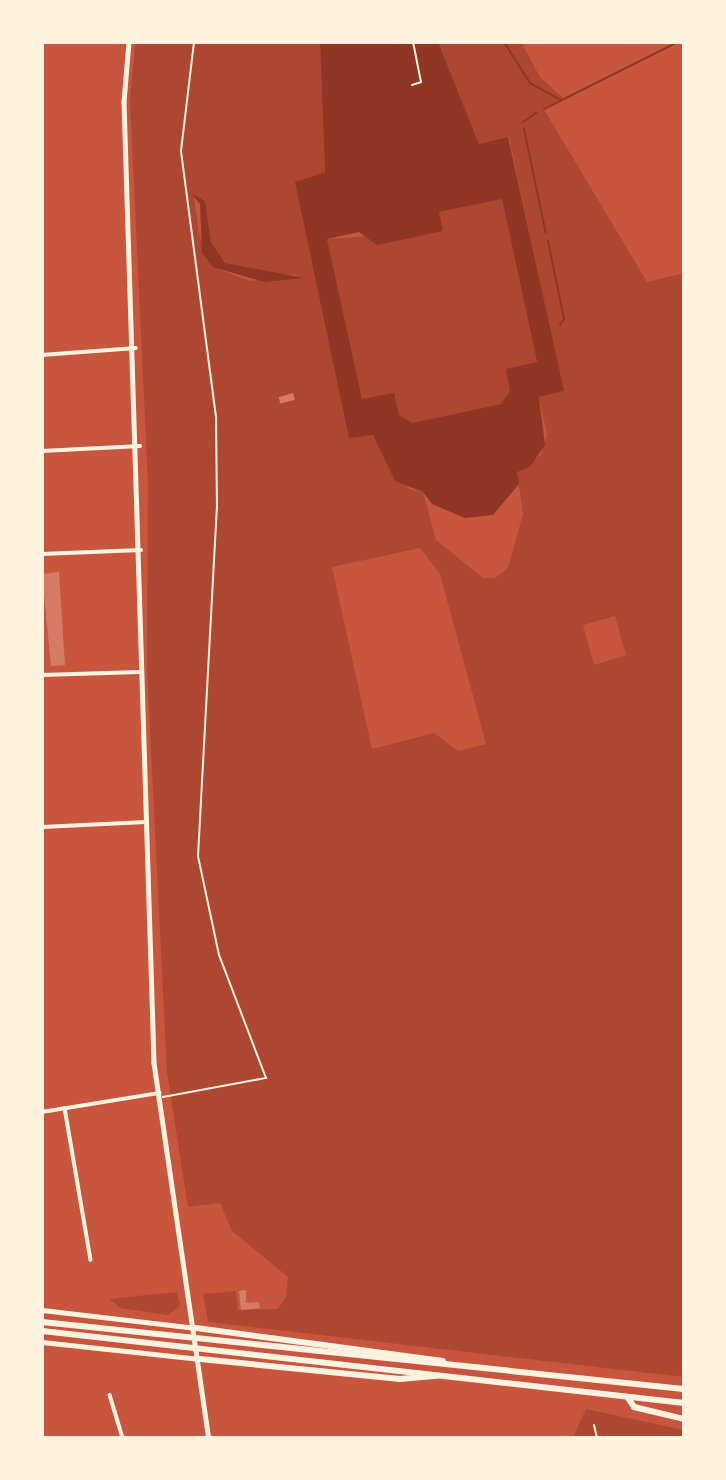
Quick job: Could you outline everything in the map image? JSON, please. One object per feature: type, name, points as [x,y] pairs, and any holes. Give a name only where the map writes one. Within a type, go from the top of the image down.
[{"type":"highway","points":[[42,1322],[684,1388]]},
{"type":"highway","points":[[42,1331],[684,1403]]},
{"type":"highway","points":[[196,1331],[403,1352],[458,1365]]},
{"type":"highway","points":[[200,1356],[400,1379],[439,1375]]},
{"type":"highway","points":[[628,1398],[634,1407],[684,1419]]},
{"type":"main road","points":[[42,1310],[196,1331]]},
{"type":"main road","points":[[42,1342],[200,1356]]},
{"type":"street","points":[[129,42],[124,102],[140,446],[139,672],[159,1093],[200,1356],[209,1438]]},
{"type":"street","points":[[42,355],[136,348]]},
{"type":"street","points":[[42,451],[140,446]]},
{"type":"street","points":[[42,554],[141,550]]},
{"type":"street","points":[[42,675],[139,672]]},
{"type":"street","points":[[42,827],[146,822]]},
{"type":"street","points":[[42,1112],[159,1093]]},
{"type":"street","points":[[65,1108],[92,1261]]},
{"type":"street","points":[[110,1395],[123,1438]]},
{"type":"path","points":[[166,1099],[267,1078],[222,966],[198,856],[217,509],[216,417],[181,151],[194,42]]},
{"type":"path","points":[[412,85],[421,82],[413,42]]},
{"type":"path","points":[[594,1425],[597,1438]]},
{"type":"shaded area","points":[[135,42],[320,42],[325,172],[296,182],[350,437],[373,435],[409,489],[423,492],[436,540],[483,578],[495,578],[508,568],[523,514],[517,472],[541,455],[547,434],[539,397],[563,391],[509,137],[479,144],[438,42],[521,42],[540,77],[563,98],[543,108],[647,282],[684,273],[684,1377],[208,1322],[203,1294],[236,1291],[238,1310],[277,1309],[286,1298],[288,1277],[232,1231],[220,1203],[188,1207],[167,1073],[147,669],[148,483],[130,101]],"holes":[[[194,198],[205,200],[211,242],[225,263],[256,273],[302,275],[250,281],[221,270],[200,238]],[[420,548],[440,574],[486,744],[458,751],[434,733],[372,749],[332,567]],[[615,616],[626,655],[594,665],[583,625]]]},
{"type":"shaded area","points":[[320,42],[438,42],[479,144],[508,137],[564,391],[539,397],[545,445],[530,467],[517,472],[519,484],[493,515],[465,518],[432,504],[423,492],[395,481],[373,435],[349,438],[295,182],[325,172]],"holes":[[[502,199],[537,362],[506,369],[510,391],[501,404],[412,423],[399,415],[394,393],[362,399],[327,239],[359,232],[377,245],[443,231],[439,212]]]},
{"type":"shaded area","points":[[191,193],[205,201],[211,242],[225,263],[304,278],[264,282],[213,267],[202,253],[200,204]]},
{"type":"shaded area","points":[[502,198],[537,363],[501,404],[412,423],[362,400],[327,239],[442,231],[439,212]]},
{"type":"shaded area","points":[[177,1292],[180,1306],[168,1315],[121,1308],[109,1299]]},
{"type":"shaded area","points":[[586,1409],[684,1430],[684,1438],[573,1438]]},
{"type":"building","points":[[293,393],[295,400],[281,404],[279,397]]},
{"type":"building","points":[[59,572],[65,665],[51,666],[42,574]]},
{"type":"building","points":[[246,1290],[246,1303],[259,1302],[260,1308],[241,1310],[239,1291]]},
{"type":"waterway","points":[[504,42],[530,83],[561,100]]},
{"type":"waterway","points":[[544,109],[678,42]]},
{"type":"waterway","points":[[523,122],[536,113]]},
{"type":"waterway","points":[[524,129],[546,234]]},
{"type":"waterway","points":[[548,241],[564,319],[560,325]]}]
